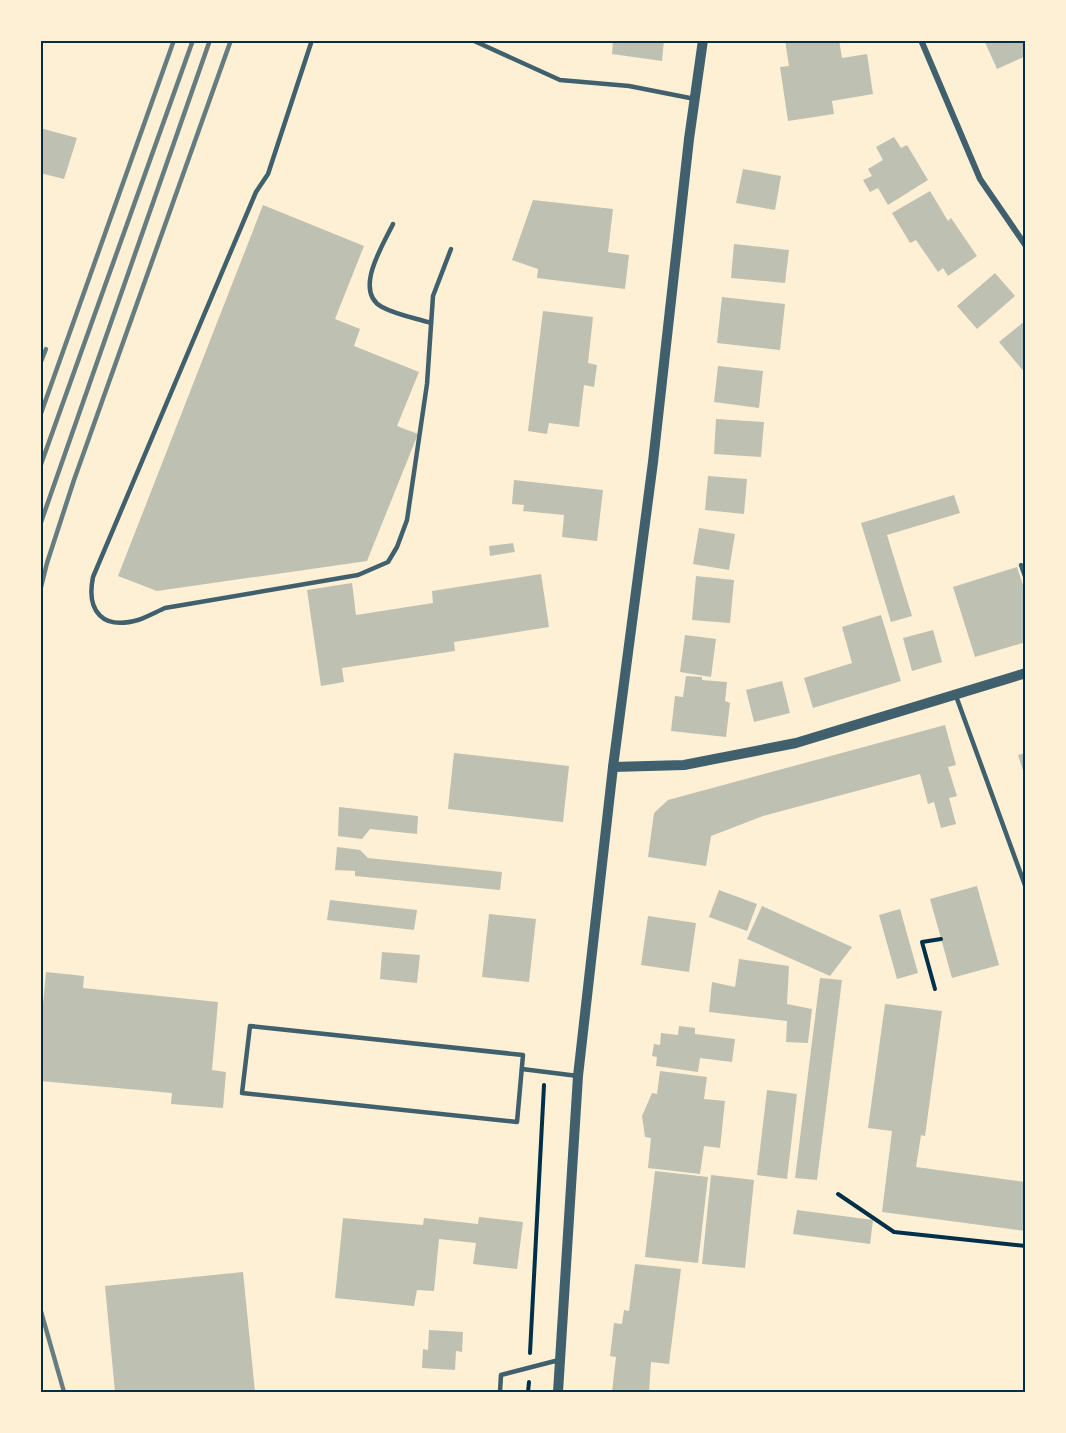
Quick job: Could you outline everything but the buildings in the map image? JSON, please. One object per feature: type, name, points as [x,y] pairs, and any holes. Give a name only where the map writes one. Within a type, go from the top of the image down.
[{"type":"street","points":[[558,1392],[578,1076],[613,767],[653,462],[694,99],[703,40]]},
{"type":"street","points":[[921,40],[980,179],[1026,246]]},
{"type":"street","points":[[613,767],[684,765],[796,743],[1026,673]]},
{"type":"lane","points":[[312,40],[268,174],[256,192],[93,577],[90,594],[92,606],[99,616],[111,621],[138,620],[165,608],[358,575],[388,562],[397,547],[407,520],[427,384],[433,296],[451,249]]},
{"type":"lane","points":[[472,40],[560,80],[629,86],[694,99]]},
{"type":"lane","points":[[393,224],[372,269],[369,281],[370,292],[381,307],[431,323]]},
{"type":"lane","points":[[1021,565],[1026,579]]},
{"type":"lane","points":[[955,694],[1026,888]]},
{"type":"lane","points":[[250,1026],[524,1055],[522,1070],[517,1122],[242,1093],[250,1026]]},
{"type":"lane","points":[[522,1070],[578,1076]]},
{"type":"lane","points":[[500,1392],[501,1375],[559,1360]]},
{"type":"path","points":[[935,989],[922,942],[941,939]]},
{"type":"path","points":[[528,1392],[545,1072]]},
{"type":"path","points":[[838,1194],[894,1232],[1026,1246]]},
{"type":"railway","points":[[40,416],[174,40]]},
{"type":"railway","points":[[40,467],[193,40]]},
{"type":"railway","points":[[40,525],[210,40]]},
{"type":"railway","points":[[40,591],[74,480],[231,40]]},
{"type":"railway","points":[[40,364],[46,349]]},
{"type":"railway","points":[[40,1308],[64,1392]]}]
